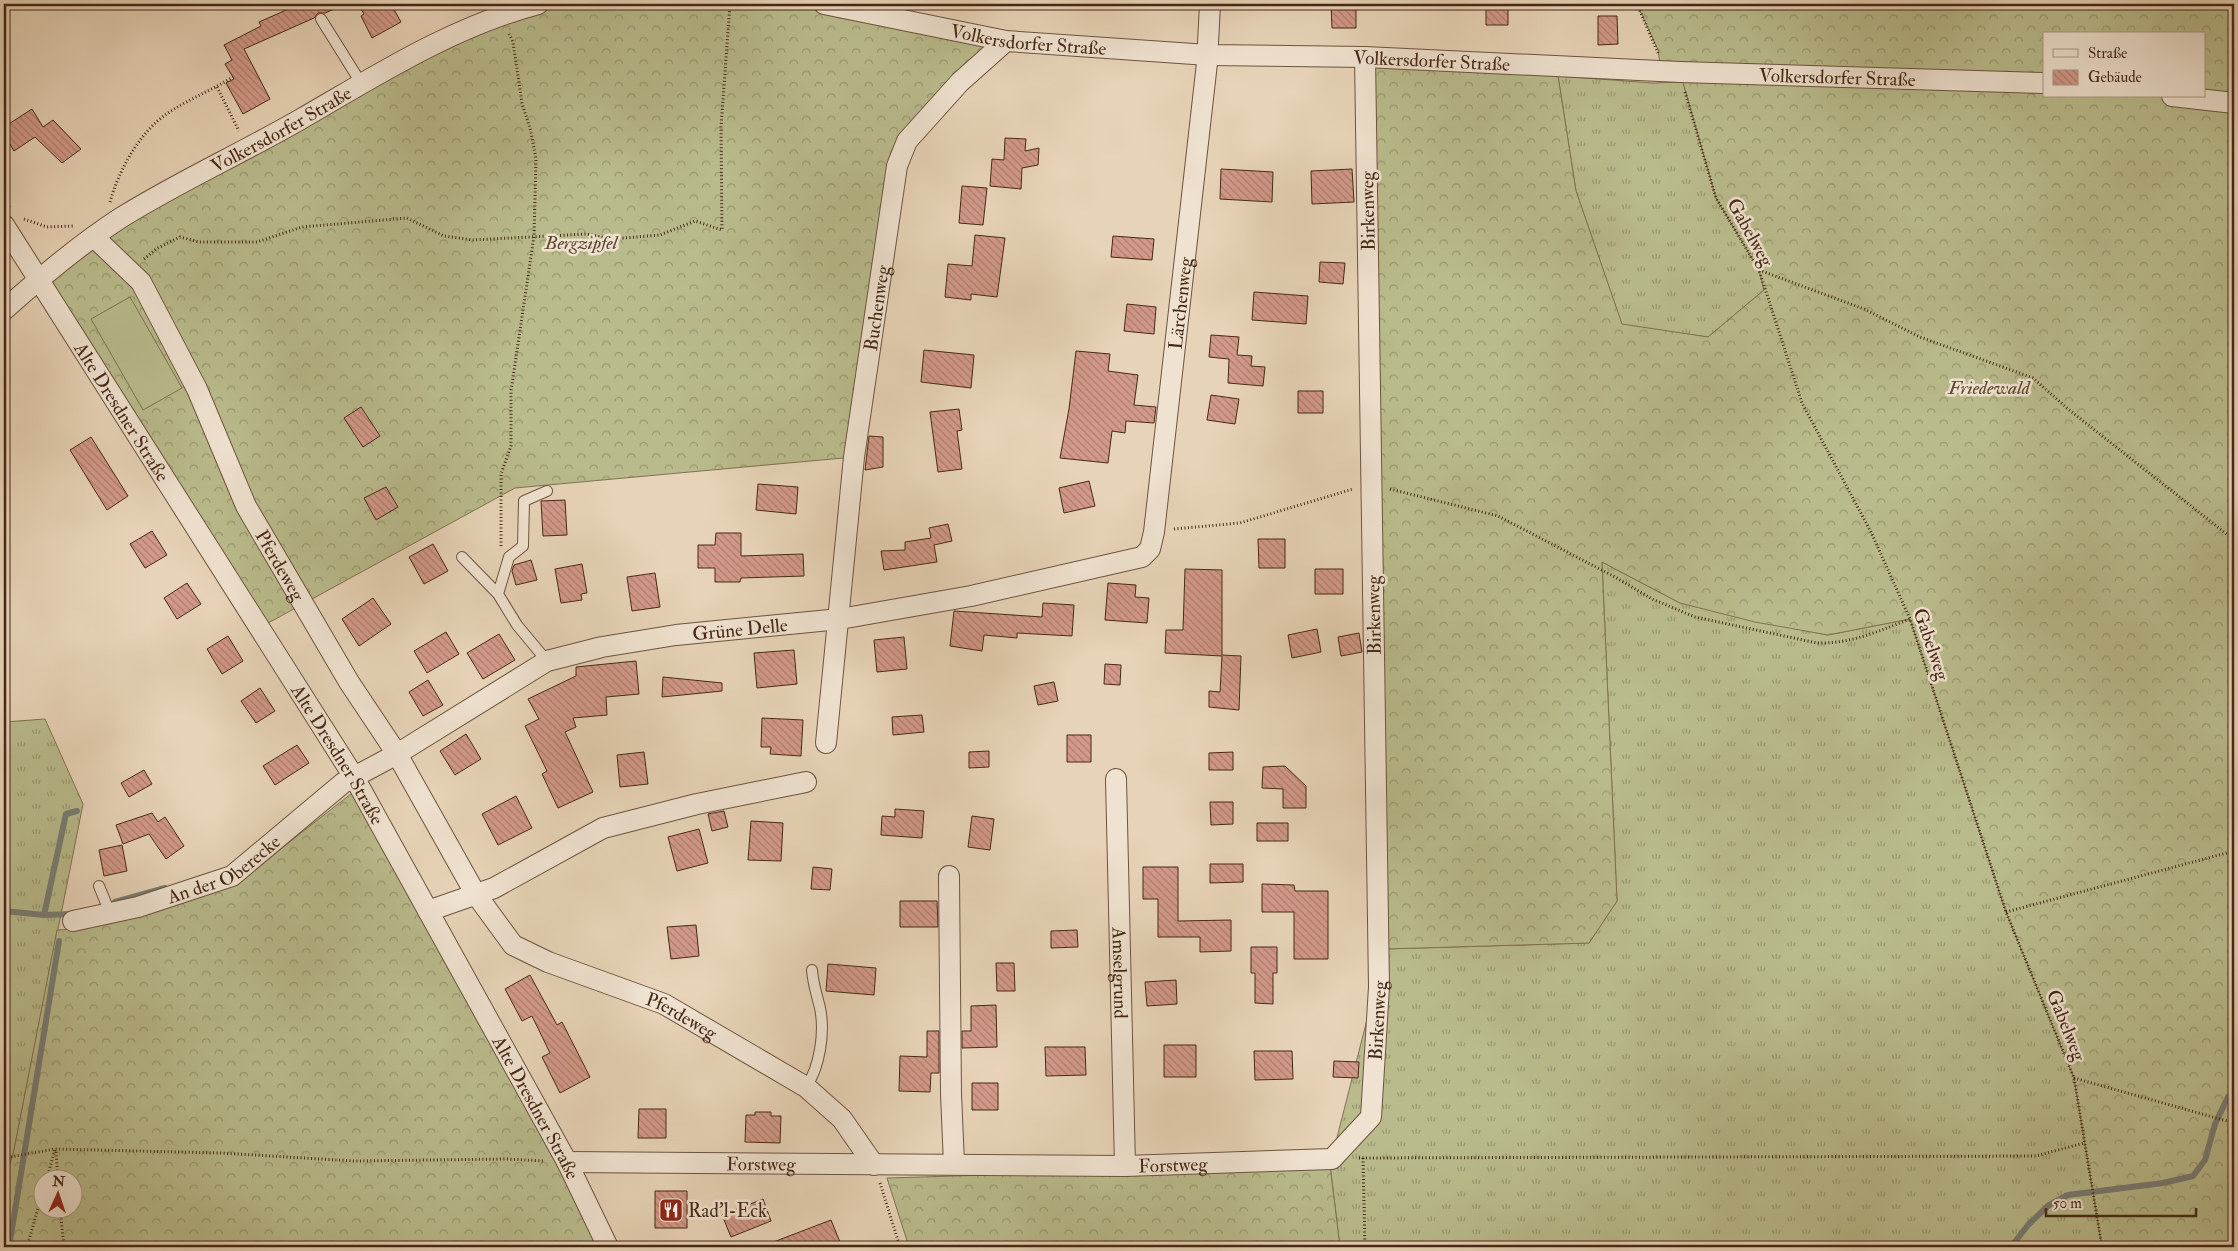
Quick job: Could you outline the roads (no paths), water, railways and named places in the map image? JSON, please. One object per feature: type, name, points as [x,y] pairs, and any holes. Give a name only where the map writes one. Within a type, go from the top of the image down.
[{"type":"street","name":"Volkersdorfer Straße","points":[[4,310],[39,279],[86,231],[146,203],[394,64],[501,15],[538,4]]},
{"type":"street","name":"Volkersdorfer Straße","points":[[824,4],[1006,41],[1208,55],[1365,57],[1670,71],[2043,83]]},
{"type":"street","name":"Lärchenweg","points":[[1152,540],[1208,55],[1210,4]]},
{"type":"street","name":"Buchenweg","points":[[826,743],[840,618],[854,456],[897,166],[907,141],[960,82],[1006,41]]},
{"type":"street","name":"Birkenweg","points":[[1332,1159],[1371,1117],[1379,987],[1365,57]]},
{"type":"street","points":[[2190,98],[2234,103]]},
{"type":"street","name":"Alte Dresdner Straße","points":[[13,218],[39,279],[354,777],[567,1162],[608,1247]]},
{"type":"street","name":"Pferdeweg","points":[[86,231],[131,270],[161,316],[198,389],[246,506],[349,682],[397,754],[475,893],[513,945],[548,962],[664,1004],[806,1087],[842,1119],[874,1165]]},
{"type":"street","name":"Grüne Delle","points":[[354,777],[397,754],[546,661],[602,647],[676,635],[840,618],[971,596],[1142,557],[1152,540]]},
{"type":"street","name":"An der Oberecke","points":[[73,921],[138,907],[232,876],[343,783],[354,777]]},
{"type":"street","name":"Amselgrund","points":[[1116,779],[1125,1166]]},
{"type":"street","points":[[428,911],[475,893],[494,888],[603,828],[698,804],[806,782]]},
{"type":"street","points":[[949,876],[951,1094],[954,1164]]},
{"type":"street","name":"Forstweg","points":[[567,1162],[1125,1166],[1332,1159]]},
{"type":"lane","points":[[321,19],[361,83]]},
{"type":"lane","points":[[498,594],[509,557],[523,546],[524,501],[548,491]]},
{"type":"lane","points":[[462,557],[498,594],[517,625],[546,661]]},
{"type":"lane","points":[[99,886],[110,913]]},
{"type":"lane","points":[[806,1087],[816,1067],[822,1029],[820,1008],[814,991],[812,970]]},
{"type":"waterway","points":[[4,911],[44,915],[66,814],[77,811]]},
{"type":"waterway","points":[[115,902],[165,888]]},
{"type":"waterway","points":[[44,915],[72,914]]},
{"type":"waterway","points":[[9,1247],[59,941]]},
{"type":"waterway","points":[[2011,1247],[2028,1225],[2049,1205],[2068,1195],[2163,1183],[2193,1176],[2205,1160],[2215,1124],[2228,1097]]},
{"type":"place","name":"Rad'l-Eck","points":[[671,1210]]},
{"type":"park label","name":"Bergzipfel","points":[[581,242]]},
{"type":"park label","name":"Friedewald","points":[[1989,387]]}]
